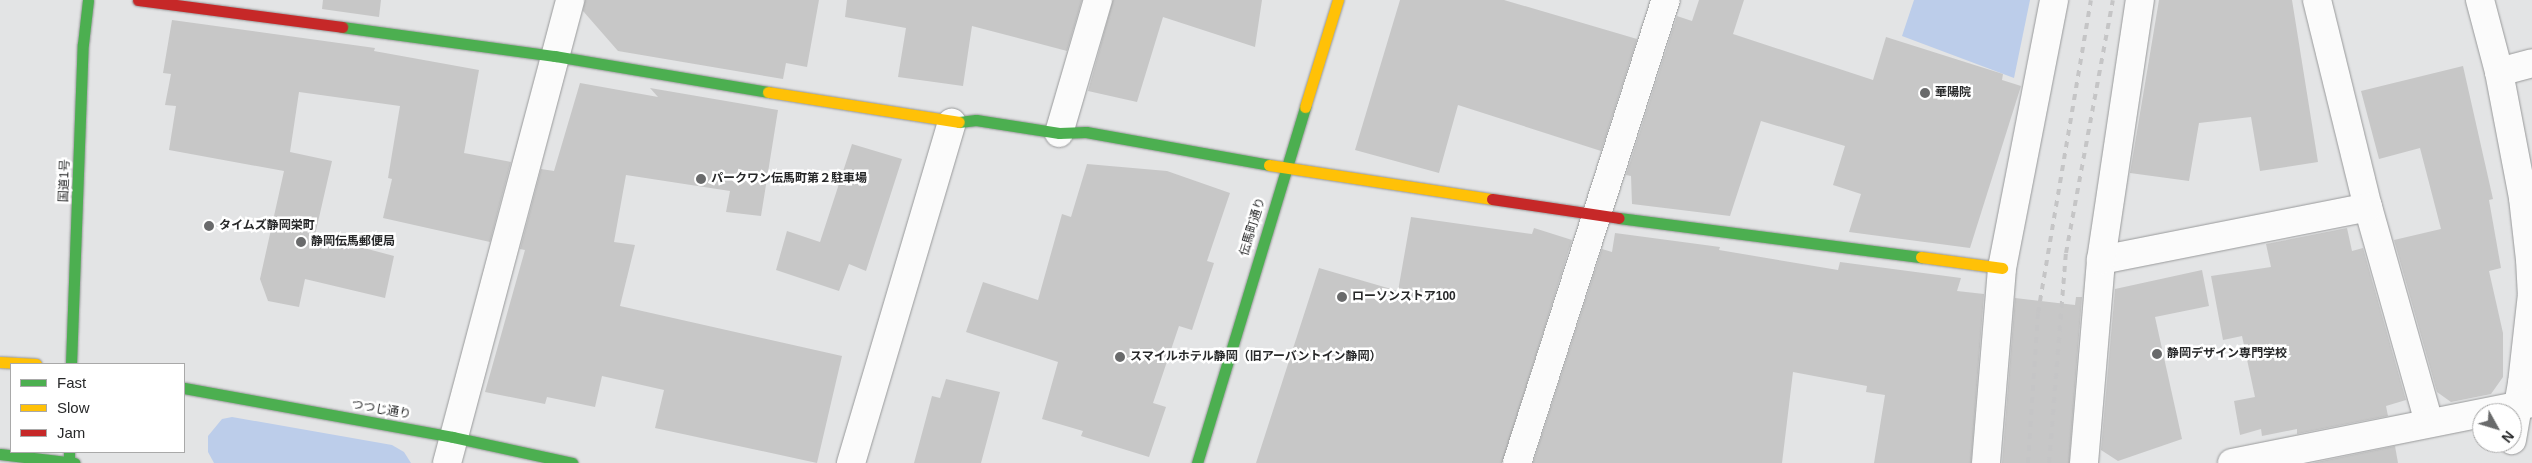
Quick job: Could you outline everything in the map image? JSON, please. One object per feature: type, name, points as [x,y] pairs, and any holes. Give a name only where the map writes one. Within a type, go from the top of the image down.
[{"type":"main road","name":"国道1号","points":[[71,363],[83,44],[88,0]]},
{"type":"main road","points":[[138,0],[555,56],[952,123],[976,120],[1059,132],[1086,132],[1286,168],[1598,215],[2002,268]]},
{"type":"main road","name":"伝馬町通り","points":[[1197,463],[1338,0]]},
{"type":"main road","points":[[0,362],[18,363]]},
{"type":"main road","name":"つつじ通り","points":[[185,388],[450,450],[572,463]]},
{"type":"main road","points":[[0,454],[71,460]]},
{"type":"street","points":[[450,450],[570,0]]},
{"type":"street","points":[[1059,132],[1098,0]]},
{"type":"street","points":[[1517,463],[1666,0]]},
{"type":"street","points":[[1986,463],[2002,268],[2054,0]]},
{"type":"street","points":[[2084,463],[2101,260],[2140,0]]},
{"type":"street","points":[[2317,0],[2368,207],[2429,422]]},
{"type":"street","points":[[2232,463],[2524,404],[2522,383],[2532,294],[2531,258],[2523,198],[2499,72],[2480,0]]},
{"type":"street","points":[[2499,72],[2532,63]]},
{"type":"street","points":[[851,463],[952,123]]},
{"type":"street","points":[[2101,260],[2368,207]]},
{"type":"shaded area","points":[[1914,0],[2030,0],[2014,78],[1902,36]]},
{"type":"shaded area","points":[[232,417],[392,445],[404,452],[411,463],[214,463],[208,452],[208,436],[222,419]]},
{"type":"building","points":[[323,0],[381,0],[379,17],[322,9]]},
{"type":"building","points":[[585,0],[819,0],[807,67],[786,63],[783,79],[618,51],[583,11]]},
{"type":"building","points":[[847,0],[1082,0],[1067,51],[972,26],[963,86],[898,77],[906,28],[845,17]]},
{"type":"building","points":[[1113,0],[1262,0],[1255,47],[1163,17],[1137,102],[1088,91]]},
{"type":"building","points":[[1400,0],[1504,0],[1637,39],[1601,151],[1458,105],[1439,173],[1355,150]]},
{"type":"building","points":[[1699,0],[1744,0],[1733,34],[1873,80],[1886,37],[2003,74],[2002,80],[2021,86],[1970,248],[1849,232],[1861,194],[1833,185],[1845,146],[1761,121],[1730,216],[1632,204],[1631,176],[1626,175],[1677,16],[1692,21]]},
{"type":"building","points":[[2159,0],[2292,0],[2318,162],[2260,171],[2251,117],[2199,123],[2189,181],[2130,173]]},
{"type":"building","points":[[172,20],[375,48],[374,51],[479,70],[464,153],[511,162],[490,242],[383,218],[392,179],[388,178],[400,106],[299,92],[290,152],[332,161],[315,235],[394,256],[385,298],[305,279],[299,307],[268,301],[260,279],[284,171],[169,150],[176,106],[165,105],[171,74],[163,73]]},
{"type":"building","points":[[2463,66],[2493,199],[2489,200],[2501,268],[2489,271],[2503,333],[2503,377],[2491,394],[2451,402],[2437,392],[2394,240],[2441,229],[2420,148],[2379,159],[2361,91]]},
{"type":"building","points":[[580,83],[658,97],[650,88],[778,110],[761,216],[726,212],[730,191],[626,175],[614,242],[635,245],[620,306],[842,356],[817,463],[655,428],[664,390],[602,376],[595,407],[547,397],[545,404],[485,392],[525,250],[520,249],[541,169],[554,171]]},
{"type":"building","points":[[852,144],[902,159],[866,271],[849,264],[839,291],[776,270],[787,231],[820,242]]},
{"type":"building","points":[[1087,164],[1167,171],[1230,193],[1207,261],[1214,263],[1192,330],[1179,326],[1153,403],[1166,407],[1149,457],[1081,436],[1083,431],[1042,419],[1058,362],[966,332],[983,282],[1038,300],[1062,214],[1071,217]]},
{"type":"building","points":[[1411,217],[1532,234],[1534,228],[1572,240],[1502,463],[1256,463],[1319,268],[1398,291]]},
{"type":"building","points":[[2347,228],[2352,251],[2363,248],[2406,400],[2386,406],[2388,416],[2297,434],[2297,429],[2262,436],[2261,429],[2240,435],[2234,401],[2255,397],[2242,336],[2223,340],[2211,276],[2271,267],[2266,244]]},
{"type":"building","points":[[1615,233],[1720,247],[1719,250],[1838,270],[1840,262],[1961,278],[1957,291],[1984,294],[1971,463],[1874,463],[1885,395],[1866,392],[1867,386],[1793,372],[1782,463],[1533,463],[1602,249],[1612,252]]},
{"type":"building","points":[[2202,270],[2209,306],[2155,317],[2182,439],[2118,461],[2101,450],[2115,289]]},
{"type":"building","points":[[2076,297],[2082,297],[2069,463],[2002,463],[2015,298],[2075,305]]},
{"type":"building","points":[[946,379],[1000,392],[981,463],[914,463],[932,396],[940,398]]},
{"type":"building","points":[[2395,446],[2398,463],[2312,463]]},
{"type":"railway","points":[[2028,463],[2038,313],[2091,0]]},
{"type":"railway","points":[[2049,463],[2066,253],[2113,0]]},
{"type":"traffic: fast","points":[[71,363],[83,44],[88,0]]},
{"type":"traffic: fast","points":[[342,27],[555,56],[768,92]]},
{"type":"traffic: fast","points":[[1197,463],[1305,107]]},
{"type":"traffic: fast","points":[[959,122],[976,120],[1059,133],[1086,132],[1269,165]]},
{"type":"traffic: fast","points":[[1619,218],[1921,257]]},
{"type":"traffic: fast","points":[[185,388],[453,437],[572,463]]},
{"type":"traffic: fast","points":[[69,453],[69,463]]},
{"type":"traffic: fast","points":[[0,454],[74,463]]},
{"type":"traffic: slow","points":[[1305,107],[1338,0]]},
{"type":"traffic: slow","points":[[768,92],[959,122]]},
{"type":"traffic: slow","points":[[1269,165],[1492,199]]},
{"type":"traffic: slow","points":[[1921,257],[2002,268]]},
{"type":"traffic: slow","points":[[0,362],[18,363]]},
{"type":"traffic: jam","points":[[138,0],[342,27]]},
{"type":"traffic: jam","points":[[1492,199],[1619,218]]},
{"type":"place","name":"華陽院","points":[[1925,93]]},
{"type":"place","name":"パークワン伝馬町第２駐車場","points":[[701,179]]},
{"type":"place","name":"タイムズ静岡栄町","points":[[209,226]]},
{"type":"place","name":"静岡伝馬郵便局","points":[[301,242]]},
{"type":"place","name":"ローソンストア100","points":[[1342,297]]},
{"type":"place","name":"静岡デザイン専門学校","points":[[2157,354]]},
{"type":"place","name":"スマイルホテル静岡（旧アーバントイン静岡）","points":[[1120,357]]}]
